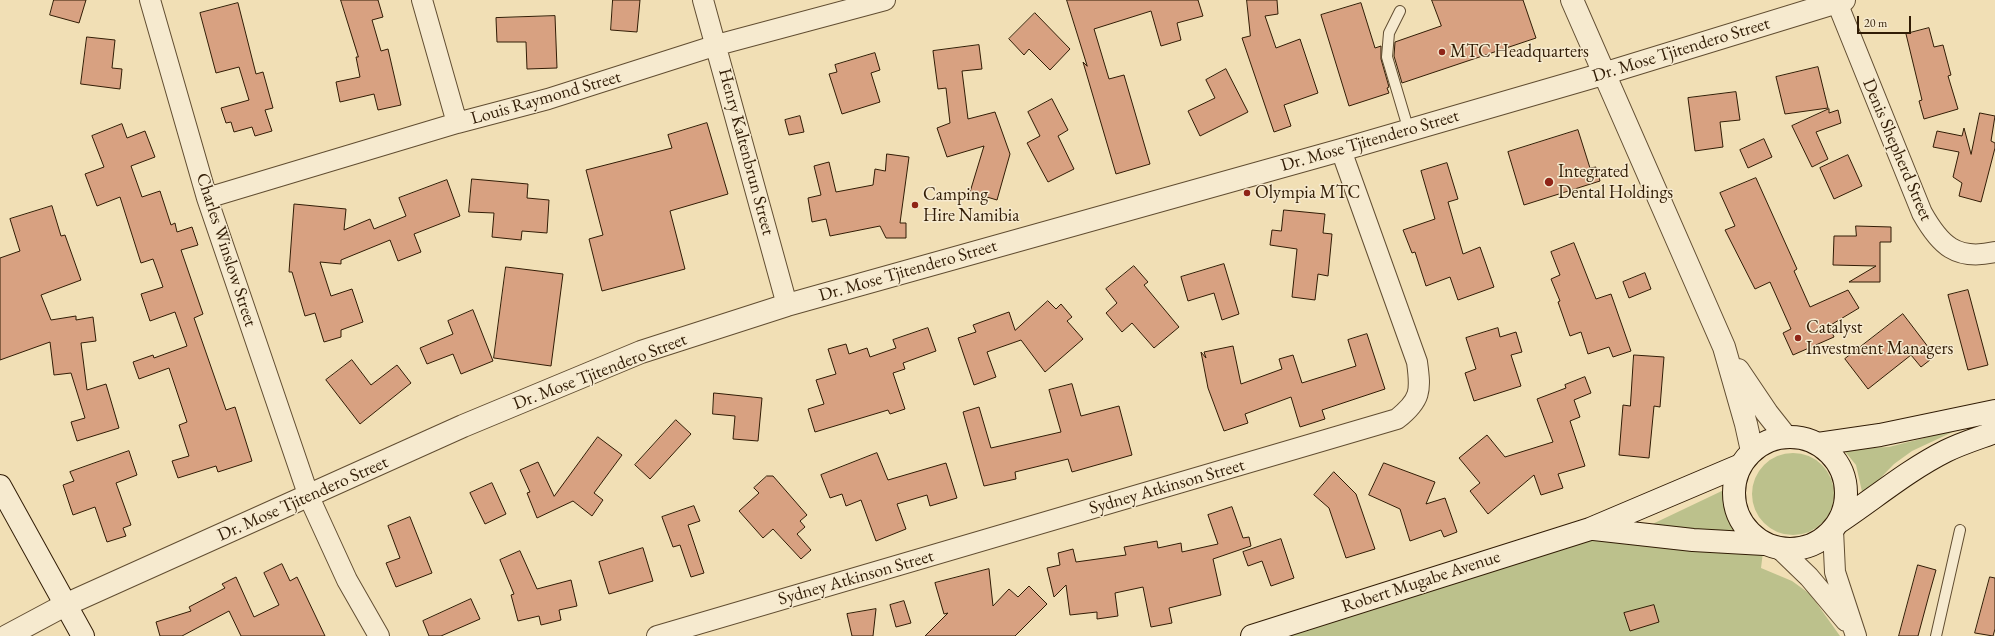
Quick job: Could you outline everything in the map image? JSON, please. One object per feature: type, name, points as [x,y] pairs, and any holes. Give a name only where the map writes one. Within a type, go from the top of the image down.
[{"type":"street","name":"Charles Winslow Street","points":[[150,0],[207,198],[309,497]]},
{"type":"street","points":[[422,0],[457,123]]},
{"type":"street","name":"Henry Kaltenbrun Street","points":[[704,0],[787,305]]},
{"type":"street","name":"Louis Raymond Street","points":[[207,198],[457,123],[548,99],[717,45],[885,0]]},
{"type":"street","points":[[1572,0],[1603,74],[1724,347],[1746,424],[1746,458],[1735,482],[1734,500],[1739,518],[1750,533],[1772,546],[1809,577],[1854,632]]},
{"type":"street","name":"Dr. Mose Tjitendero Street","points":[[7,636],[65,605],[309,497],[463,426],[641,352],[787,305],[1409,131],[1603,74],[1839,1]]},
{"type":"street","name":"Denis Shepherd Street","points":[[1839,1],[1922,213],[1934,235],[1948,248],[1961,252],[1973,254],[1995,252]]},
{"type":"street","name":"Sydney Atkinson Street","points":[[657,636],[1397,419],[1409,410],[1418,399],[1419,380],[1417,362],[1341,150]]},
{"type":"street","points":[[1724,347],[1767,413],[1786,437]]},
{"type":"street","points":[[1818,444],[1880,435],[1995,411]]},
{"type":"street","points":[[1772,546],[1800,549],[1812,545],[1823,539],[1836,526],[1898,480],[1946,451],[1995,432]]},
{"type":"street","points":[[1746,458],[1774,439],[1786,437],[1803,438],[1818,444],[1832,455],[1842,470],[1846,487],[1845,505],[1836,526],[1835,572],[1854,632]]},
{"type":"street","name":"Robert Mugabe Avenue","points":[[1252,636],[1590,529],[1682,492],[1746,458]]},
{"type":"street","points":[[0,486],[83,636]]},
{"type":"street","points":[[309,497],[346,580],[379,636]]},
{"type":"street","name":"Robert Mugabe Avenue","points":[[1590,529],[1693,540],[1772,546]]},
{"type":"lane","points":[[1400,11],[1389,33],[1387,57],[1409,131]]},
{"type":"lane","points":[[1936,636],[1960,530]]},
{"type":"green space","points":[[1959,429],[1912,451],[1894,464],[1863,496],[1856,465],[1843,449],[1889,447]]},
{"type":"green space","points":[[1793,453],[1809,456],[1822,465],[1831,478],[1834,494],[1831,510],[1822,523],[1809,532],[1793,535],[1777,532],[1764,523],[1755,510],[1752,494],[1755,478],[1764,465],[1777,456]]},
{"type":"green space","points":[[1726,489],[1727,502],[1741,537],[1642,529]]},
{"type":"green space","points":[[1590,529],[1764,544],[1761,568],[1792,581],[1810,594],[1840,636],[1252,636]]},
{"type":"building","points":[[54,0],[86,0],[79,23],[50,15]]},
{"type":"building","points":[[341,0],[378,0],[383,17],[372,20],[381,51],[388,49],[401,105],[378,110],[374,94],[340,102],[336,82],[360,77],[356,57],[358,57]]},
{"type":"building","points":[[613,0],[640,0],[637,32],[611,30]]},
{"type":"building","points":[[1067,0],[1198,0],[1203,16],[1177,23],[1181,40],[1161,46],[1151,11],[1094,29],[1109,79],[1124,75],[1150,164],[1116,174],[1083,62],[1087,66]]},
{"type":"building","points":[[1247,0],[1277,0],[1278,14],[1265,16],[1276,48],[1300,39],[1318,93],[1284,105],[1291,126],[1274,132],[1242,38],[1250,36]]},
{"type":"building","points":[[1432,0],[1523,0],[1536,38],[1402,83],[1394,56],[1395,42],[1441,26]]},
{"type":"building","points":[[238,3],[256,74],[263,72],[273,108],[265,110],[272,131],[255,136],[252,127],[234,132],[231,122],[226,123],[221,108],[249,100],[239,67],[216,73],[200,13]]},
{"type":"building","points":[[1361,3],[1375,48],[1381,46],[1381,59],[1389,87],[1387,88],[1389,93],[1349,106],[1321,15]]},
{"type":"building","points":[[1035,13],[1070,49],[1050,70],[1029,49],[1024,55],[1009,39]]},
{"type":"building","points":[[555,16],[557,68],[527,69],[526,42],[497,42],[496,18]]},
{"type":"building","points":[[1929,28],[1934,47],[1943,45],[1951,75],[1948,76],[1958,109],[1924,119],[1919,101],[1922,100],[1906,34]]},
{"type":"building","points":[[87,37],[115,40],[112,68],[122,69],[120,89],[81,84]]},
{"type":"building","points":[[979,45],[982,69],[962,71],[968,119],[995,112],[1010,154],[997,200],[970,192],[984,146],[947,157],[937,128],[950,123],[946,88],[938,89],[933,51]]},
{"type":"building","points":[[875,53],[880,70],[871,73],[880,102],[842,114],[829,74],[837,72],[835,65]]},
{"type":"building","points":[[1818,67],[1828,108],[1785,114],[1776,77]]},
{"type":"building","points":[[1226,69],[1248,112],[1200,136],[1188,111],[1215,98],[1206,80]]},
{"type":"building","points":[[1736,92],[1740,120],[1720,122],[1723,147],[1695,151],[1688,98]]},
{"type":"building","points":[[1052,99],[1068,130],[1058,136],[1074,169],[1048,182],[1027,143],[1040,136],[1028,112]]},
{"type":"building","points":[[1829,109],[1829,113],[1838,110],[1841,123],[1816,132],[1828,159],[1812,167],[1792,126]]},
{"type":"building","points":[[1980,113],[1995,116],[1991,141],[1995,143],[1995,148],[1981,202],[1959,196],[1962,183],[1953,177],[1959,152],[1933,147],[1937,131],[1962,136],[1964,128],[1971,154]]},
{"type":"building","points":[[800,116],[804,132],[789,135],[785,120]]},
{"type":"building","points":[[707,123],[728,194],[670,211],[685,269],[602,291],[589,239],[603,235],[586,170],[672,148],[668,135]]},
{"type":"building","points":[[122,124],[127,138],[145,131],[155,157],[131,166],[142,197],[160,191],[171,225],[175,223],[177,232],[192,227],[198,245],[181,250],[203,314],[194,318],[226,410],[235,407],[252,461],[218,472],[216,466],[178,478],[172,461],[189,456],[179,425],[187,422],[169,368],[139,379],[133,362],[153,355],[154,358],[187,346],[175,312],[150,321],[141,294],[163,287],[153,259],[141,263],[120,197],[97,206],[85,174],[104,167],[92,136]]},
{"type":"building","points":[[1578,130],[1590,168],[1596,167],[1600,181],[1524,205],[1508,152]]},
{"type":"building","points":[[1764,139],[1772,157],[1748,168],[1740,150]]},
{"type":"building","points":[[887,154],[909,157],[900,223],[906,223],[906,238],[886,238],[880,226],[830,236],[826,219],[812,222],[808,198],[821,195],[814,166],[829,162],[836,192],[873,185],[875,169],[885,171]]},
{"type":"building","points":[[1848,155],[1862,186],[1834,199],[1820,168]]},
{"type":"building","points":[[1447,163],[1458,199],[1448,202],[1463,254],[1480,247],[1494,287],[1458,300],[1450,277],[1426,286],[1415,252],[1412,253],[1403,230],[1435,219],[1421,171]]},
{"type":"building","points":[[1756,178],[1797,269],[1794,271],[1810,307],[1848,290],[1859,308],[1829,326],[1834,337],[1793,355],[1783,333],[1791,329],[1770,282],[1755,289],[1725,230],[1735,226],[1720,193]]},
{"type":"building","points":[[472,179],[528,184],[527,198],[549,200],[547,233],[522,231],[521,240],[492,237],[494,213],[469,212]]},
{"type":"building","points":[[447,180],[460,216],[414,234],[421,252],[398,261],[390,240],[341,260],[341,264],[320,262],[331,296],[352,289],[363,322],[341,330],[341,337],[324,342],[315,313],[305,316],[292,272],[289,272],[294,204],[346,209],[344,230],[370,219],[374,229],[406,216],[399,198]]},
{"type":"building","points":[[52,206],[61,236],[65,235],[81,280],[41,295],[51,320],[76,316],[76,320],[93,317],[96,341],[81,343],[87,390],[106,384],[119,428],[77,441],[71,422],[85,418],[71,373],[54,375],[50,342],[0,360],[0,258],[20,251],[10,219]]},
{"type":"building","points":[[1284,210],[1325,214],[1323,233],[1332,234],[1328,276],[1318,274],[1315,300],[1292,297],[1297,249],[1270,245],[1272,230],[1281,231]]},
{"type":"building","points":[[1856,226],[1891,227],[1891,242],[1880,242],[1880,282],[1849,282],[1876,266],[1833,265],[1834,236],[1856,236]]},
{"type":"building","points":[[1574,243],[1596,299],[1611,294],[1631,351],[1613,357],[1609,347],[1588,354],[1581,332],[1570,336],[1558,302],[1560,301],[1551,279],[1560,275],[1551,252]]},
{"type":"building","points":[[1224,264],[1239,314],[1222,320],[1214,293],[1188,301],[1181,277]]},
{"type":"building","points":[[1134,266],[1148,282],[1144,285],[1179,327],[1154,348],[1132,323],[1122,332],[1106,313],[1117,303],[1106,289]]},
{"type":"building","points":[[506,267],[563,274],[551,366],[494,358]]},
{"type":"building","points":[[1645,273],[1651,289],[1629,298],[1623,282]]},
{"type":"building","points":[[1968,290],[1988,365],[1968,370],[1948,295]]},
{"type":"building","points":[[1048,301],[1056,309],[1061,304],[1072,317],[1067,321],[1083,339],[1045,372],[1021,340],[987,352],[996,377],[974,385],[958,338],[976,332],[973,325],[1009,312],[1015,330]]},
{"type":"building","points":[[473,310],[493,361],[461,374],[453,354],[427,364],[420,348],[453,334],[448,321]]},
{"type":"building","points":[[1903,314],[1935,356],[1921,367],[1911,355],[1868,389],[1845,359]]},
{"type":"building","points":[[928,328],[936,351],[903,363],[905,369],[893,373],[905,409],[890,414],[888,410],[815,432],[808,409],[824,404],[816,380],[836,374],[828,349],[846,344],[849,354],[867,348],[870,357],[896,348],[893,340]]},
{"type":"building","points":[[1498,328],[1500,337],[1516,332],[1522,352],[1511,355],[1521,386],[1474,401],[1465,373],[1476,369],[1466,338]]},
{"type":"building","points":[[1367,334],[1385,389],[1322,410],[1325,419],[1300,427],[1291,397],[1245,414],[1248,423],[1224,431],[1208,388],[1201,352],[1206,358],[1204,352],[1233,346],[1241,384],[1282,369],[1279,359],[1293,355],[1302,383],[1356,366],[1348,340]]},
{"type":"building","points":[[1634,355],[1664,357],[1660,407],[1654,406],[1649,458],[1619,455],[1623,405],[1630,406]]},
{"type":"building","points":[[352,360],[371,385],[397,365],[411,383],[360,424],[326,380]]},
{"type":"building","points":[[1585,377],[1591,393],[1574,400],[1580,417],[1570,421],[1585,466],[1558,474],[1563,488],[1541,495],[1534,475],[1488,514],[1470,491],[1480,483],[1459,458],[1487,435],[1505,457],[1553,442],[1537,399],[1566,388],[1565,385]]},
{"type":"building","points":[[1072,384],[1081,416],[1119,406],[1132,455],[1072,472],[1068,459],[1015,472],[1016,479],[984,486],[963,412],[979,407],[991,448],[1061,432],[1049,390]]},
{"type":"building","points":[[714,393],[762,398],[758,441],[733,439],[735,416],[713,414]]},
{"type":"building","points":[[676,420],[691,434],[650,479],[635,465]]},
{"type":"building","points":[[598,437],[622,455],[594,493],[603,500],[592,516],[573,501],[537,518],[527,493],[530,492],[520,470],[538,462],[554,496]]},
{"type":"building","points":[[129,451],[137,475],[116,483],[131,525],[123,528],[126,536],[107,542],[95,507],[73,515],[63,485],[74,481],[70,472]]},
{"type":"building","points":[[877,453],[888,480],[946,463],[957,498],[930,506],[927,495],[897,504],[906,529],[876,541],[861,500],[846,506],[842,494],[830,498],[821,475]]},
{"type":"building","points":[[1384,463],[1435,482],[1426,504],[1445,498],[1457,532],[1444,537],[1441,530],[1410,541],[1400,509],[1369,495]]},
{"type":"building","points":[[1334,472],[1356,494],[1375,549],[1346,558],[1329,508],[1314,495]]},
{"type":"building","points":[[767,476],[773,476],[807,515],[800,521],[805,527],[797,534],[811,550],[801,559],[773,529],[763,538],[739,511],[759,493],[754,488]]},
{"type":"building","points":[[492,483],[506,514],[485,524],[470,493]]},
{"type":"building","points":[[694,506],[700,521],[688,525],[704,573],[691,577],[680,545],[673,547],[662,517]]},
{"type":"building","points":[[1232,507],[1243,538],[1249,537],[1251,546],[1213,559],[1221,595],[1169,608],[1172,623],[1151,627],[1143,587],[1115,593],[1118,616],[1097,619],[1097,612],[1070,615],[1066,585],[1054,597],[1047,568],[1060,565],[1058,553],[1073,549],[1076,562],[1126,555],[1124,547],[1157,541],[1158,548],[1181,543],[1182,552],[1218,544],[1208,515]]},
{"type":"building","points":[[410,517],[432,573],[396,587],[386,563],[400,558],[388,526]]},
{"type":"building","points":[[1281,539],[1294,578],[1271,586],[1262,561],[1248,566],[1243,552]]},
{"type":"building","points":[[643,548],[653,581],[609,594],[599,562]]},
{"type":"building","points":[[520,551],[537,589],[571,580],[577,606],[559,610],[561,620],[541,625],[539,616],[518,621],[511,595],[514,594],[500,560]]},
{"type":"building","points":[[282,564],[290,581],[297,577],[325,636],[241,636],[229,611],[182,636],[160,636],[156,622],[191,611],[189,607],[225,588],[222,584],[236,577],[254,617],[279,605],[264,573]]},
{"type":"building","points":[[1918,565],[1936,570],[1918,636],[1899,636]]},
{"type":"building","points":[[989,569],[993,606],[1009,589],[1018,597],[1029,586],[1047,604],[1015,636],[925,636],[948,613],[944,614],[935,583]]},
{"type":"building","points":[[1990,577],[1995,578],[1995,629],[1993,636],[1975,633]]},
{"type":"building","points":[[471,599],[480,619],[441,636],[429,636],[423,621]]},
{"type":"building","points":[[904,601],[911,623],[896,627],[890,605]]},
{"type":"building","points":[[1654,605],[1659,622],[1630,631],[1624,613]]},
{"type":"building","points":[[876,609],[873,636],[852,636],[847,614]]},
{"type":"place","name":"MTC Headquarters","points":[[1442,52]]},
{"type":"place","name":"Integrated Dental Holdings","points":[[1549,182]]},
{"type":"place","name":"Olympia MTC","points":[[1247,193]]},
{"type":"place","name":"Camping Hire Namibia","points":[[915,205]]},
{"type":"place","name":"Catalyst Investment Managers","points":[[1798,338]]}]
